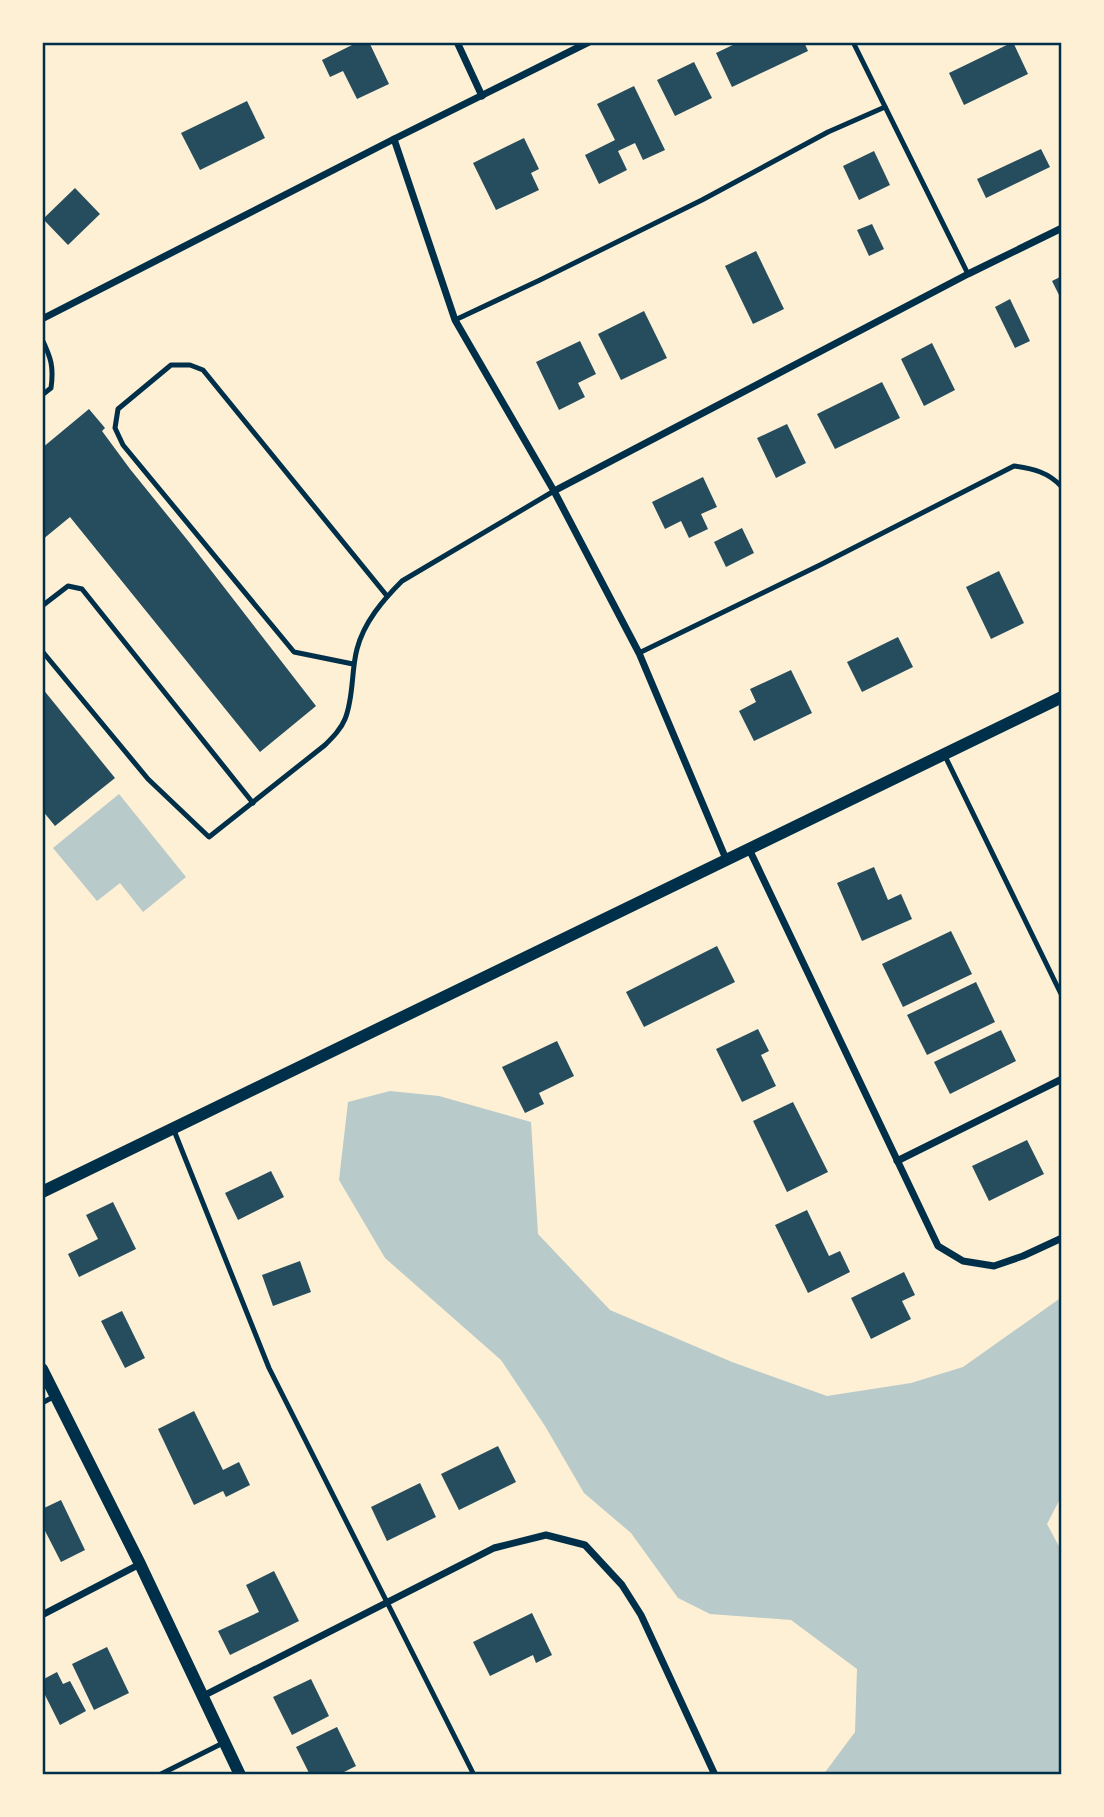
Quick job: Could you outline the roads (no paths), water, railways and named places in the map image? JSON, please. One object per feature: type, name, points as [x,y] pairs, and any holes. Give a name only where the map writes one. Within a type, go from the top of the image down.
[{"type":"street","points":[[457,42],[482,96]]},
{"type":"street","points":[[42,319],[589,42]]},
{"type":"street","points":[[394,139],[455,320],[554,491],[639,653],[726,859]]},
{"type":"street","points":[[554,491],[968,274],[1062,228]]},
{"type":"street","points":[[42,1192],[1062,697]]},
{"type":"street","points":[[749,849],[938,1246],[963,1261],[994,1266],[1062,1238]]},
{"type":"street","points":[[897,1161],[1062,1079]]},
{"type":"street","points":[[42,1369],[140,1564],[240,1775]]},
{"type":"street","points":[[203,1696],[494,1548],[546,1535],[585,1545],[622,1585],[641,1615],[715,1775]]},
{"type":"street","points":[[42,1615],[140,1564]]},
{"type":"lane","points":[[853,42],[968,274]]},
{"type":"lane","points":[[455,320],[689,206],[828,132],[885,107]]},
{"type":"lane","points":[[42,339],[53,370],[51,388],[42,395]]},
{"type":"lane","points":[[353,664],[294,652],[123,445],[115,428],[118,409],[172,365],[190,365],[203,370],[387,596]]},
{"type":"lane","points":[[639,653],[1014,466],[1040,470],[1062,487]]},
{"type":"lane","points":[[42,651],[148,779],[209,838],[325,745],[335,734],[345,720],[353,664],[364,629],[387,596],[402,581],[554,491]]},
{"type":"lane","points":[[42,606],[68,586],[82,589],[253,803]]},
{"type":"lane","points":[[944,754],[1062,996]]},
{"type":"lane","points":[[173,1129],[269,1368],[474,1775]]},
{"type":"lane","points":[[42,1403],[55,1396]]},
{"type":"lane","points":[[159,1775],[225,1742]]}]
